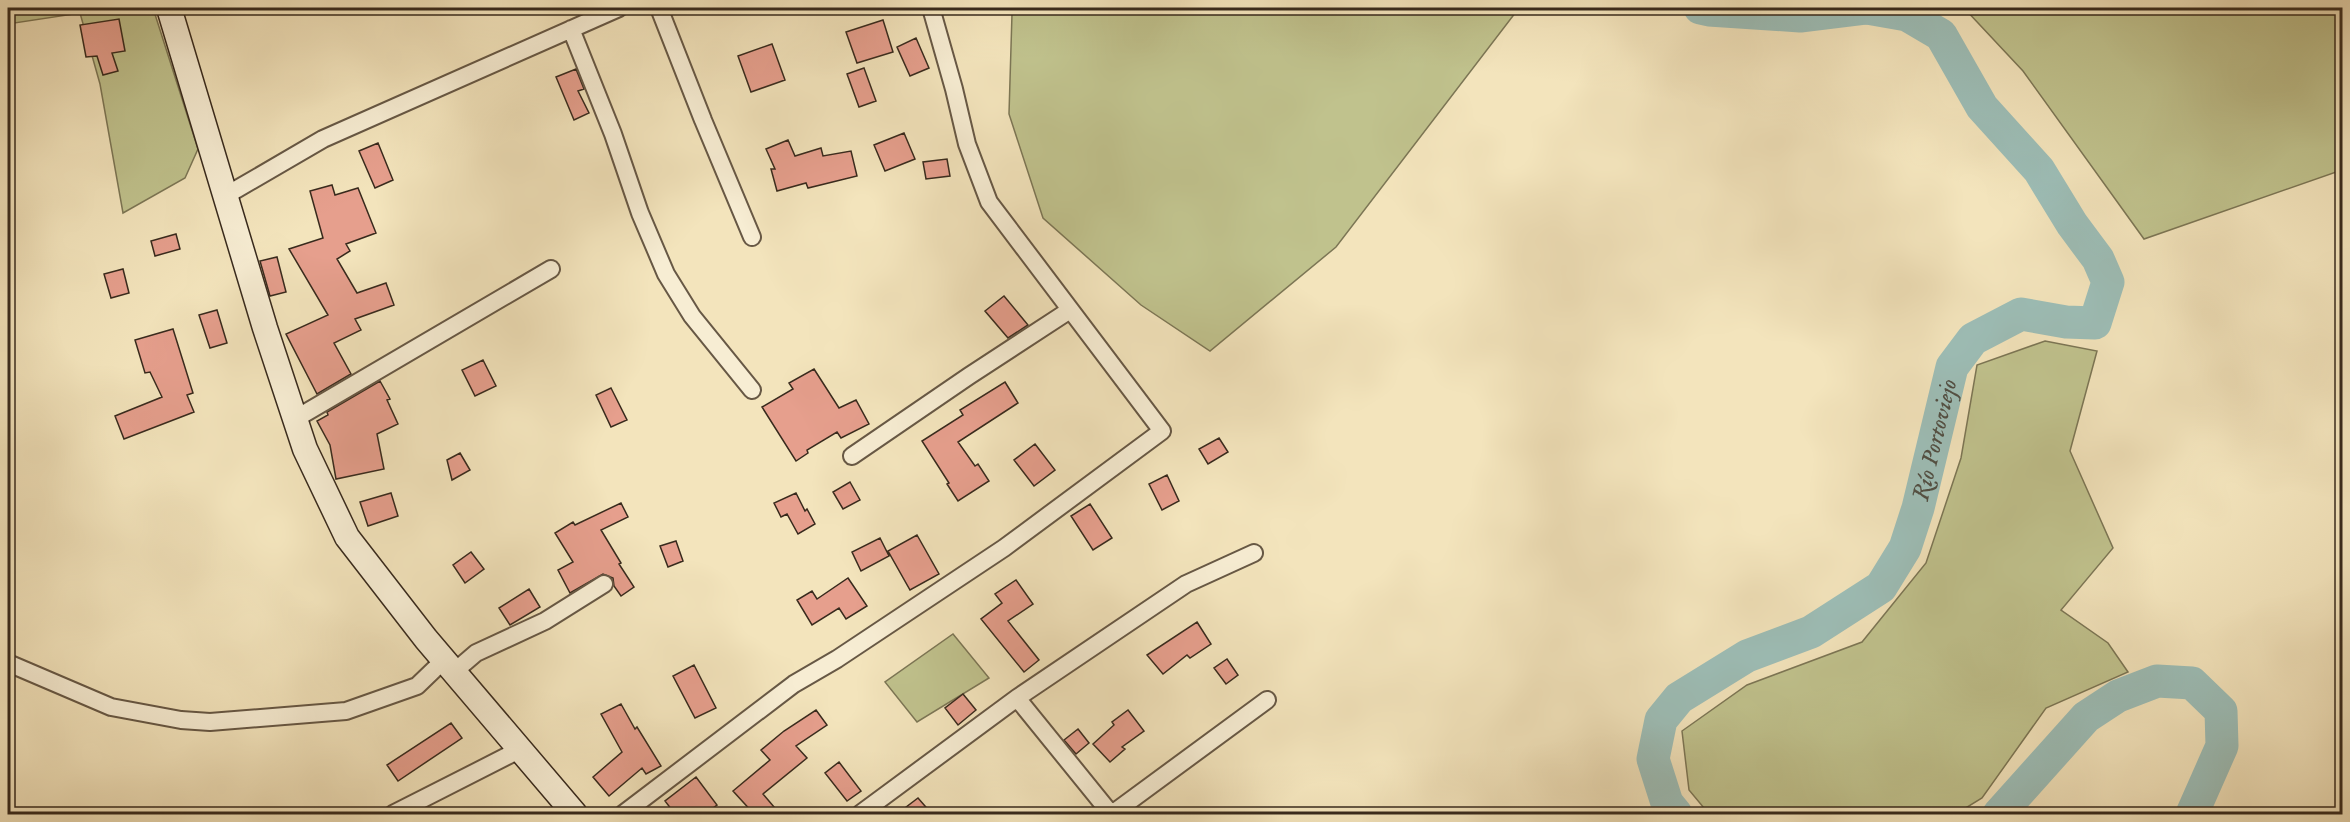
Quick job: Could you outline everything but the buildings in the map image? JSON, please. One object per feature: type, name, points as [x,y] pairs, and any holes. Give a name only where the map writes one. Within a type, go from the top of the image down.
[{"type":"street","points":[[169,8],[265,328],[295,419],[305,448],[347,537],[449,665],[521,749],[542,778],[575,814]]},
{"type":"street","points":[[225,196],[323,139],[619,8]]},
{"type":"street","points":[[659,8],[752,237]]},
{"type":"street","points":[[623,814],[794,684],[837,659],[1004,548],[1162,430],[989,202],[967,144],[932,8]]},
{"type":"street","points":[[571,28],[613,134],[640,213],[666,274],[692,316],[752,390]]},
{"type":"street","points":[[295,419],[552,269]]},
{"type":"street","points":[[852,456],[1070,310]]},
{"type":"street","points":[[860,814],[1017,698],[1186,584],[1254,553]]},
{"type":"street","points":[[8,663],[111,707],[181,720],[210,722],[346,711],[417,686],[449,665],[545,621],[604,584]]},
{"type":"street","points":[[1017,698],[1112,814],[1267,700]]},
{"type":"street","points":[[393,814],[521,749]]},
{"type":"green space","points":[[8,8],[153,8],[198,149],[185,178],[123,213],[100,84],[80,13],[8,24]]},
{"type":"green space","points":[[1045,8],[1519,8],[1336,247],[1210,351],[1141,305],[1043,218],[1009,114],[1012,14]]},
{"type":"green space","points":[[1964,8],[2342,8],[2342,170],[2144,239],[2023,71]]},
{"type":"green space","points":[[2045,341],[2097,351],[2070,451],[2113,548],[2061,610],[2108,643],[2128,672],[2046,708],[1982,798],[1956,814],[1709,814],[1689,790],[1682,731],[1747,685],[1862,642],[1926,563],[1961,458],[1977,365]]},
{"type":"green space","points":[[953,634],[989,678],[917,722],[885,682]]},
{"type":"waterway","name":"Río Portoviejo","points":[[1700,8],[1800,16],[1865,8]]},
{"type":"waterway","name":"Río Portoviejo","points":[[1676,814],[1667,803],[1653,759],[1661,720],[1679,698],[1747,656],[1811,632],[1881,587],[1905,548],[1918,508],[1952,367],[1973,339],[2021,314],[2066,322],[2095,323],[2108,282],[2098,259],[2072,224],[2039,170],[1982,107],[1941,35],[1907,15],[1867,8]]},
{"type":"waterway","name":"Río Portoviejo","points":[[1999,814],[2086,717],[2118,696],[2157,681],[2192,683],[2221,711],[2222,746],[2192,814]]}]
